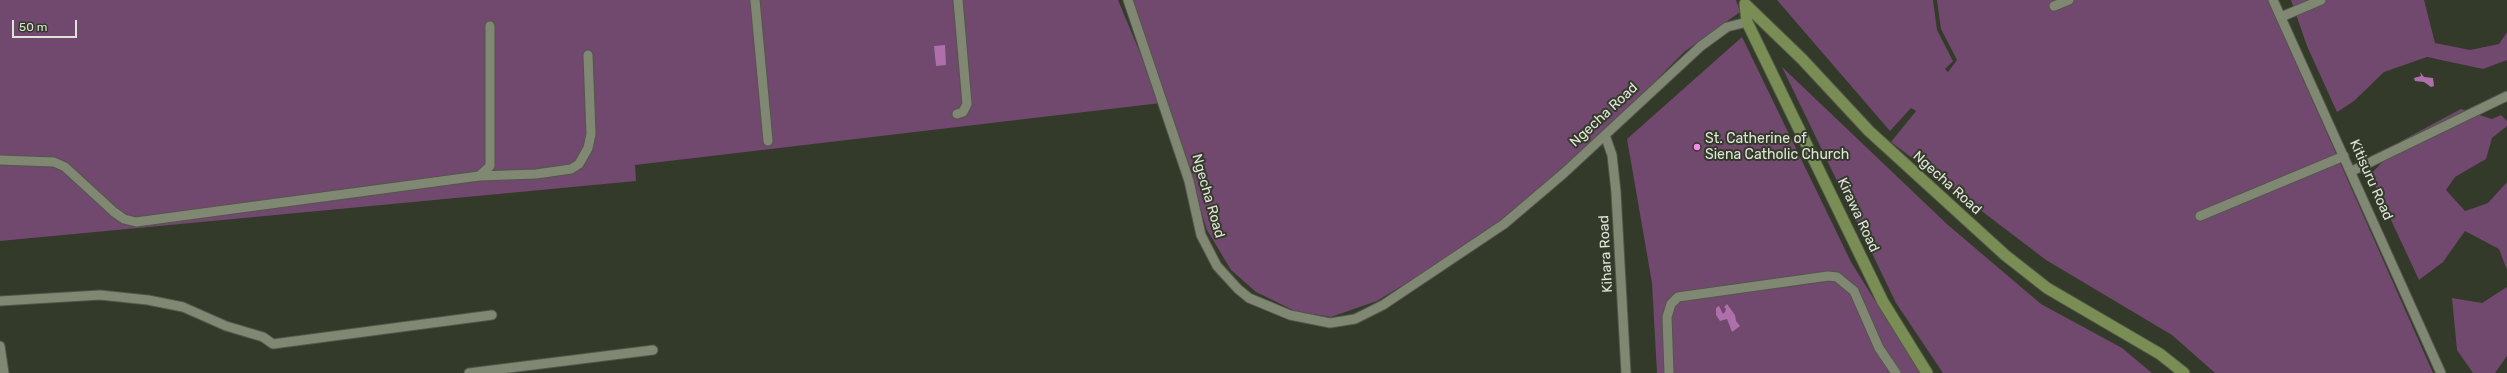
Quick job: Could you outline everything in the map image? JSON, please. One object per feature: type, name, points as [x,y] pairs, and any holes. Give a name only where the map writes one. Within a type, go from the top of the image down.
[{"type":"main road","name":"Ngecha Road","points":[[1745,3],[1747,22]]},
{"type":"main road","name":"Ngecha Road","points":[[1745,3],[1802,59],[1869,131],[2005,255],[2047,288],[2160,354],[2184,373]]},
{"type":"main road","name":"Kirawa Road","points":[[1747,22],[1883,302],[1927,373]]},
{"type":"street","points":[[755,0],[768,141]]},
{"type":"street","points":[[957,114],[963,112],[967,104],[958,0]]},
{"type":"street","name":"Ngecha Road","points":[[1128,0],[1189,181],[1201,235],[1226,278],[1243,294],[1270,308],[1300,318],[1339,323],[1355,319],[1383,305],[1504,224],[1564,173],[1701,46],[1727,27],[1747,22]]},
{"type":"street","points":[[2054,6],[2069,0]]},
{"type":"street","name":"Kitisuru Road","points":[[2273,0],[2352,172],[2441,373]]},
{"type":"street","points":[[2281,17],[2321,0]]},
{"type":"street","points":[[478,176],[490,166],[490,26]]},
{"type":"street","points":[[0,160],[54,162],[65,167],[124,219],[136,222],[478,176],[536,174],[571,169],[579,164],[588,148],[590,134],[588,55]]},
{"type":"street","points":[[2352,172],[2507,96]]},
{"type":"street","name":"Kihara Road","points":[[1605,135],[1612,155],[1616,192],[1626,373]]},
{"type":"street","points":[[2200,216],[2344,156]]},
{"type":"street","points":[[1669,373],[1667,317],[1670,304],[1678,297],[1828,276],[1837,276],[1854,291],[1879,348],[1896,373]]},
{"type":"street","points":[[0,301],[100,295],[148,300],[183,307],[226,326],[263,337],[273,344],[492,315]]},
{"type":"street","points":[[0,346],[4,373]]},
{"type":"street","points":[[469,373],[653,350]]},
{"type":"shaded area","points":[[0,0],[1118,0],[1161,103],[635,165],[636,181],[0,241]]},
{"type":"shaded area","points":[[1132,0],[1736,0],[1740,12],[1684,52],[1629,108],[1503,224],[1377,301],[1331,317],[1295,311],[1256,292],[1231,270],[1207,230]]},
{"type":"shaded area","points":[[1777,0],[1933,0],[1937,30],[1953,61],[1945,69],[1948,72],[1957,60],[1941,29],[1937,0],[2268,0],[2433,373],[2215,373],[2172,335],[2046,260],[1891,142],[1916,111],[1911,108],[1890,131]]},
{"type":"shaded area","points":[[2291,0],[2424,0],[2435,43],[2470,50],[2499,44],[2507,32],[2507,60],[2483,69],[2427,57],[2384,72],[2354,101],[2337,112],[2307,46]]},
{"type":"shaded area","points":[[1742,37],[1851,262],[1920,373],[1657,373],[1652,283],[1627,139]]},
{"type":"shaded area","points":[[945,45],[946,65],[936,66],[934,46]]},
{"type":"shaded area","points":[[1782,67],[1948,225],[2041,304],[2122,348],[2152,373],[1943,373],[1896,303]]},
{"type":"shaded area","points":[[2420,72],[2424,77],[2433,78],[2434,86],[2431,87],[2424,82],[2415,81],[2414,78],[2421,76]]},
{"type":"shaded area","points":[[2461,109],[2492,119],[2501,115],[2507,121],[2507,126],[2492,138],[2486,159],[2455,177],[2446,190],[2465,211],[2488,203],[2507,182],[2507,270],[2499,249],[2465,231],[2443,262],[2419,280],[2370,175],[2403,140]]},
{"type":"shaded area","points":[[2507,287],[2507,356],[2495,373],[2473,373],[2457,350],[2452,298],[2482,303]]},
{"type":"shaded area","points":[[1727,304],[1735,315],[1736,321],[1740,326],[1732,332],[1727,319],[1720,321],[1716,315],[1716,308],[1719,306],[1723,314],[1726,309],[1724,307]]},
{"type":"place","name":"St. Catherine of Siena Catholic Church","points":[[1697,147]]}]
